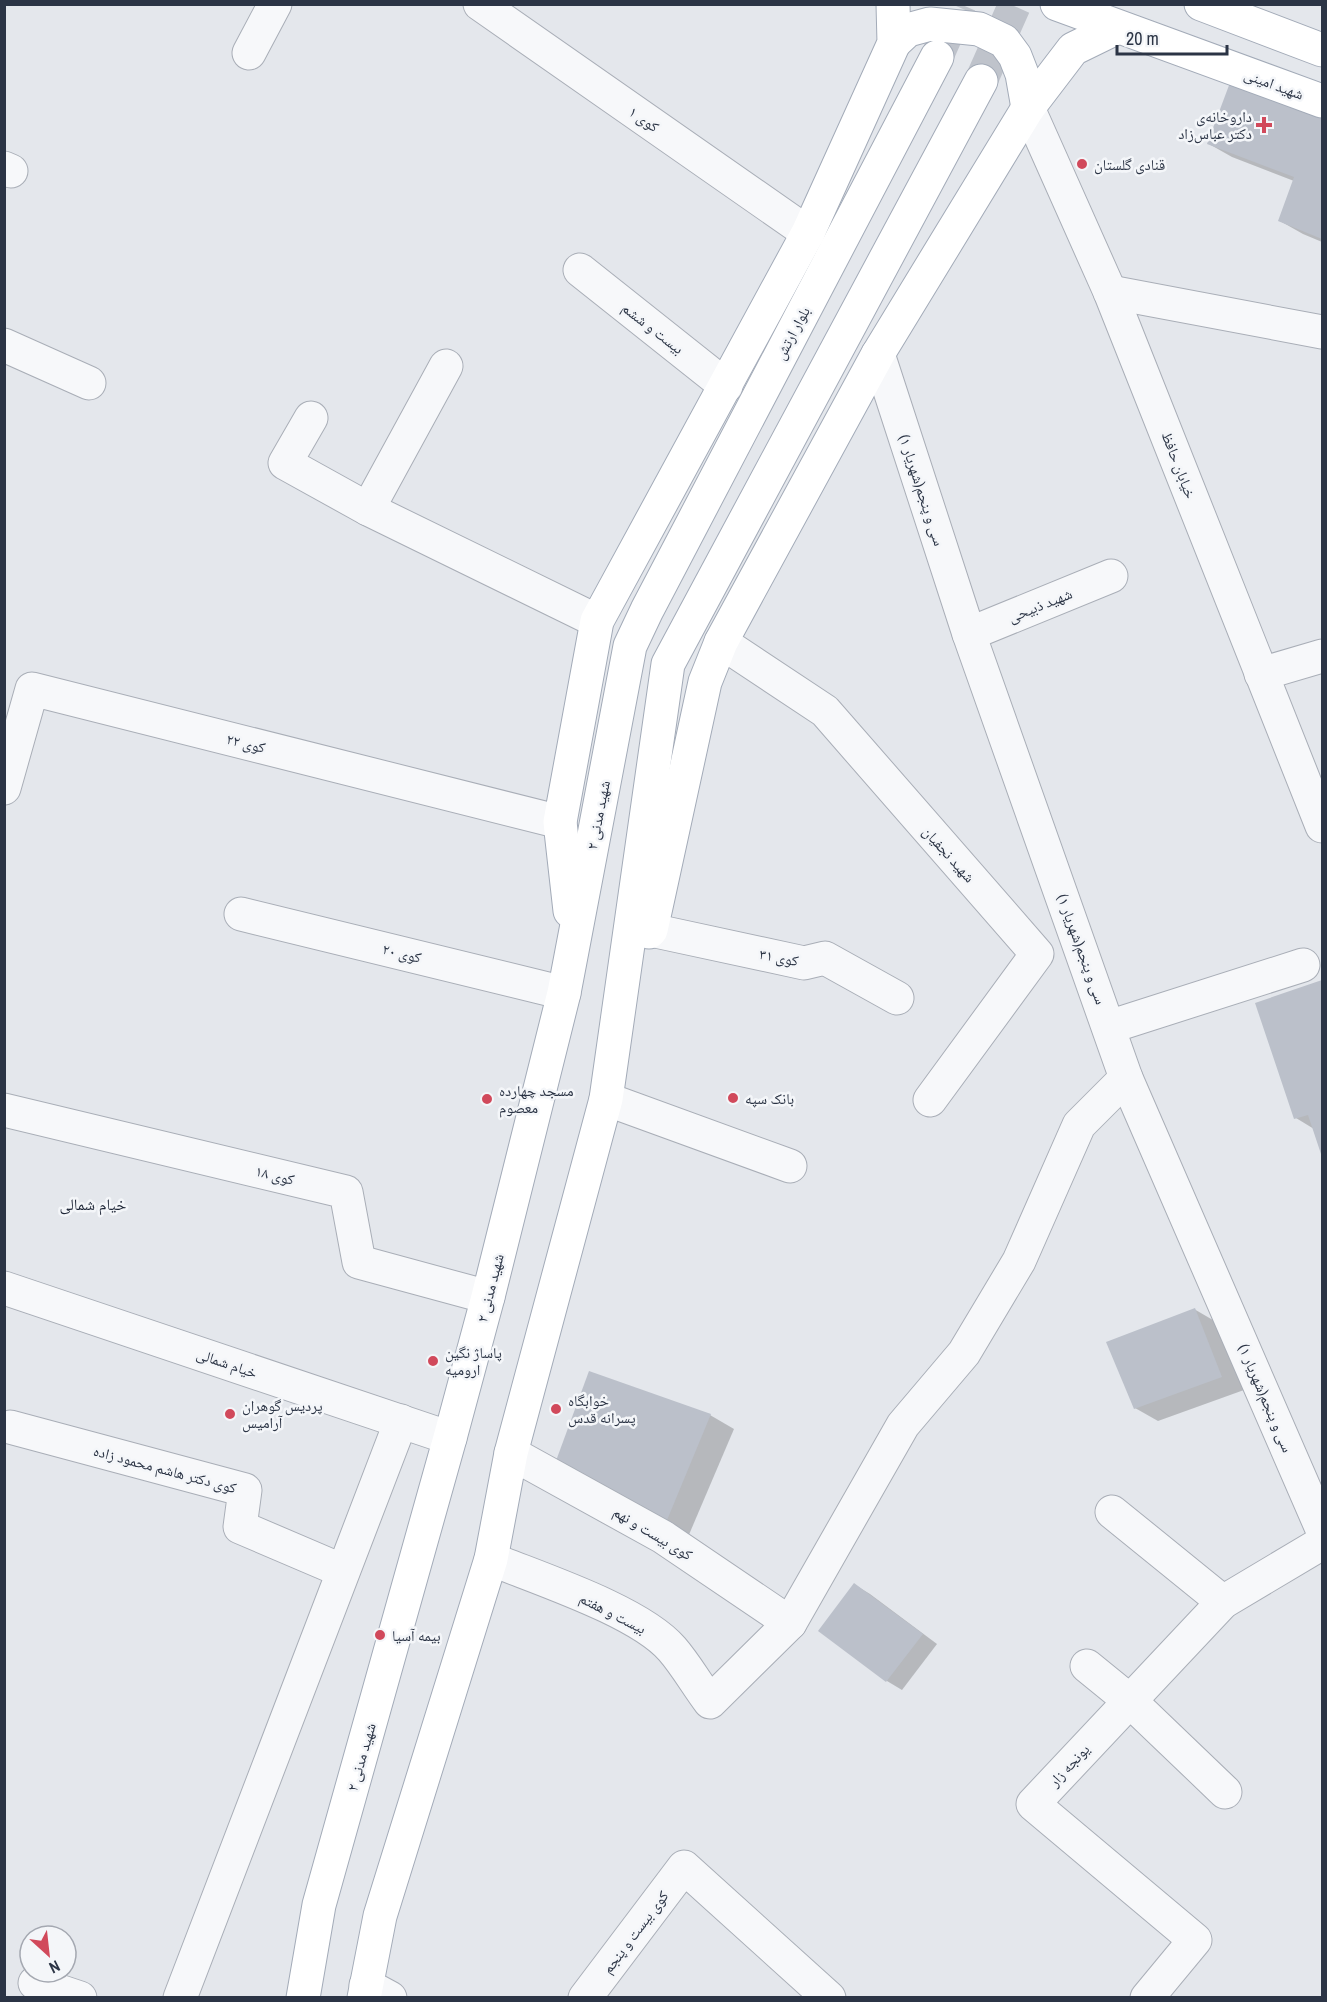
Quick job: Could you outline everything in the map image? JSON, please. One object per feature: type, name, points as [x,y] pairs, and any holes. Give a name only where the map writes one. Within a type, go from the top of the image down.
[{"type":"main road","points":[[893,4],[894,43]]},
{"type":"main road","name":"شهید امینی","points":[[1057,4],[1323,101]]},
{"type":"main road","points":[[1201,4],[1323,50]]},
{"type":"main road","points":[[574,944],[561,822],[597,621],[808,233],[894,43],[908,30],[930,24],[979,29],[1004,41],[1016,56],[1028,108]]},
{"type":"main road","points":[[627,956],[651,930],[705,682],[722,642],[878,354],[1028,108],[1073,49],[1118,27]]},
{"type":"main road","name":"بلوار ارتش","points":[[647,609],[937,57]]},
{"type":"main road","points":[[373,1994],[380,1916],[491,1559],[511,1453],[606,1100],[668,664],[981,81]]},
{"type":"main road","name":"شهید مدنی ۲","points":[[303,1998],[319,1905],[488,1297],[564,993],[630,646],[647,609]]},
{"type":"street","points":[[249,53],[275,4]]},
{"type":"street","name":"کوی ۱","points":[[480,4],[808,233]]},
{"type":"street","name":"خیابان حافظ","points":[[1028,108],[1110,292],[1323,826]]},
{"type":"street","name":"بیست و ششم","points":[[580,270],[726,386]]},
{"type":"street","points":[[1110,292],[1323,332]]},
{"type":"street","points":[[4,345],[89,383]]},
{"type":"street","name":"سی و پنجم(شهریار ۱)","points":[[878,354],[969,634],[1110,1027],[1126,1078],[1323,1529]]},
{"type":"street","points":[[368,509],[446,366]]},
{"type":"street","points":[[311,418],[285,463],[368,509],[597,621]]},
{"type":"street","name":"شهید ذبیحی","points":[[969,634],[1111,576]]},
{"type":"street","name":"شهید نجفیان","points":[[722,642],[825,711],[1037,954],[930,1100]]},
{"type":"street","points":[[1261,674],[1323,656]]},
{"type":"street","name":"کوی ۲۲","points":[[4,788],[32,689],[561,822]]},
{"type":"street","name":"کوی ۲۰","points":[[241,914],[564,993]]},
{"type":"street","name":"کوی ۳۱","points":[[651,930],[804,963],[825,958],[897,998]]},
{"type":"street","points":[[1110,1027],[1303,965]]},
{"type":"street","points":[[790,1623],[903,1425],[964,1353],[1019,1261],[1079,1125],[1126,1078]]},
{"type":"street","points":[[606,1100],[790,1166]]},
{"type":"street","name":"کوی ۱۸","points":[[4,1110],[346,1192],[359,1262],[488,1297]]},
{"type":"street","name":"خیام شمالی","points":[[4,1288],[450,1438]]},
{"type":"street","points":[[180,1998],[400,1421]]},
{"type":"street","name":"کوی دکتر هاشم محمود زاده","points":[[10,1427],[244,1490],[240,1527],[343,1571]]},
{"type":"street","name":"کوی بیست و نهم","points":[[511,1453],[663,1537],[790,1623]]},
{"type":"street","points":[[1112,1512],[1223,1602]]},
{"type":"street","name":"یونجه زار","points":[[1147,1998],[1195,1940],[1033,1804],[1223,1602],[1323,1543]]},
{"type":"street","name":"بیست و هفتم","points":[[491,1559],[595,1602],[641,1624],[671,1648],[710,1702],[790,1623]]},
{"type":"street","points":[[1087,1666],[1130,1701],[1225,1792]]},
{"type":"street","name":"کوی بیست و پنجم","points":[[585,1998],[684,1867],[829,1998]]},
{"type":"street","points":[[38,1984],[80,1998]]},
{"type":"building","name":"داروخانه‌ی دکتر عباس‌زاد","points":[[1234,72],[1322,105],[1322,239],[1278,221],[1294,177],[1207,144]]},
{"type":"building","points":[[1322,980],[1322,1157],[1308,1115],[1294,1119],[1255,1003]]},
{"type":"building","points":[[1195,1308],[1222,1377],[1134,1409],[1106,1342]]},
{"type":"building","points":[[589,1371],[711,1414],[665,1525],[553,1469]]},
{"type":"building","points":[[854,1583],[923,1634],[886,1682],[818,1631]]},
{"type":"tunnel","points":[[939,52],[960,4]]},
{"type":"tunnel","points":[[981,81],[1015,4]]},
{"type":"place","name":"داروخانه‌ی دکتر عباس‌زاد","points":[[1264,125]]},
{"type":"place","name":"قنادی گلستان","points":[[1082,164]]},
{"type":"place","name":"بانک سپه","points":[[733,1098]]},
{"type":"place","name":"مسجد چهارده معصوم","points":[[487,1099]]},
{"type":"place","name":"پاساژ نگین ارومیه","points":[[433,1361]]},
{"type":"place","name":"خوابگاە پسرانە قدس","points":[[556,1409]]},
{"type":"place","name":"پردیس گوهران آرامیس","points":[[230,1414]]},
{"type":"place","name":"بیمه آسیا","points":[[380,1635]]},
{"type":"district","name":"خیام شمالی","points":[[93,1204]]}]
